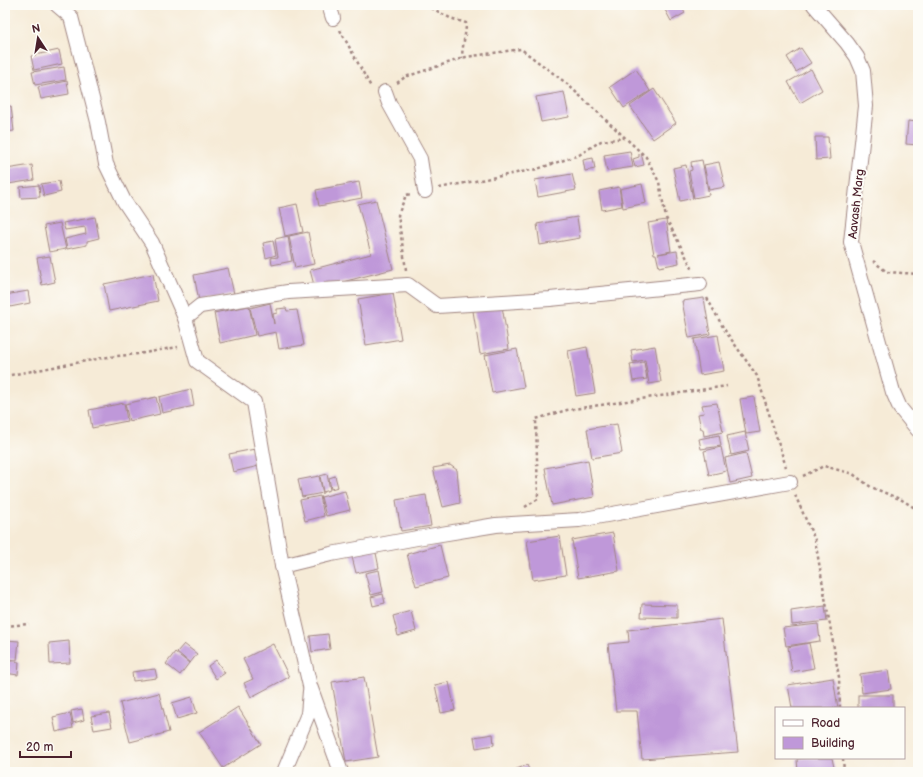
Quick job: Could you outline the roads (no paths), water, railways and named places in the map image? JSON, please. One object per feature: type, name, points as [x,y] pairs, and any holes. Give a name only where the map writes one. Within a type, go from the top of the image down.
[{"type":"street","points":[[58,5],[71,17],[98,122],[106,164],[124,201],[152,243],[185,318],[197,361],[254,402],[282,566],[310,686],[341,772]]},
{"type":"street","name":"Aavash Marg","points":[[814,5],[847,43],[857,58],[863,71],[866,106],[851,242],[892,392],[900,408],[918,430]]},
{"type":"street","points":[[385,92],[389,104],[420,159],[425,191]]},
{"type":"street","points":[[185,318],[200,306],[288,292],[408,285],[437,306],[550,299],[700,284]]},
{"type":"street","points":[[282,566],[331,554],[496,525],[579,520],[790,482]]},
{"type":"street","points":[[284,772],[308,714],[310,686]]}]
